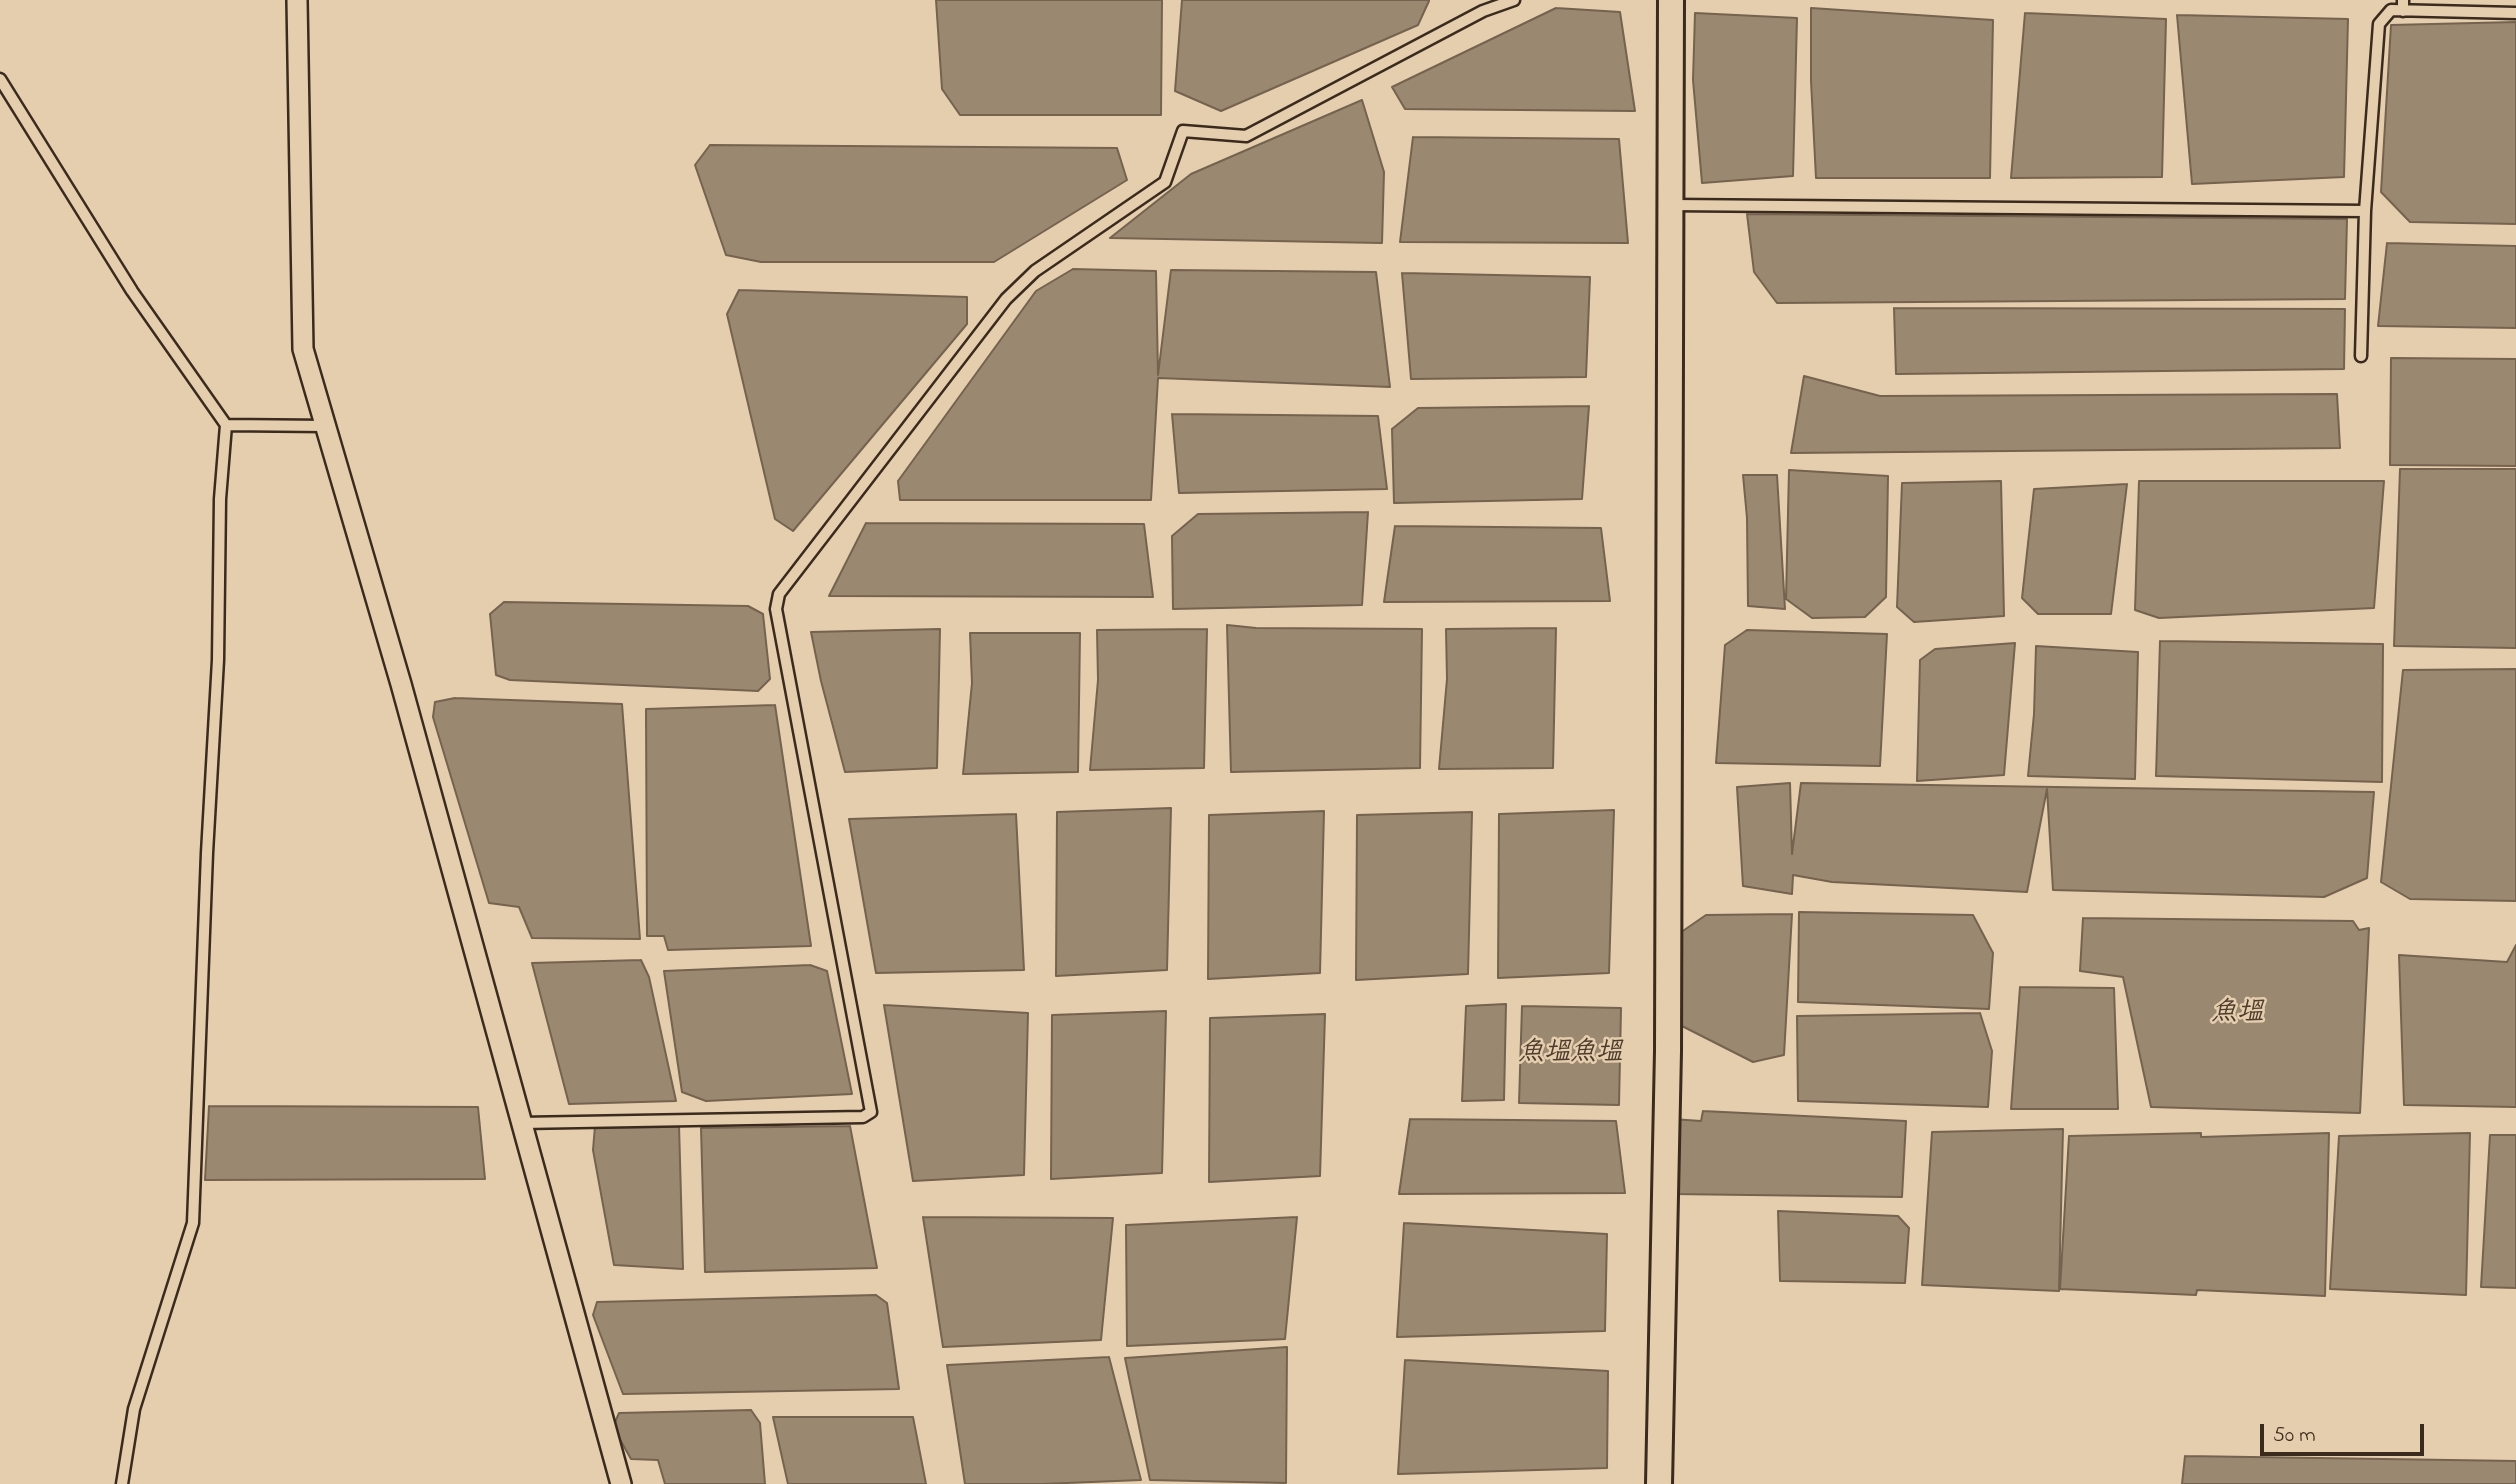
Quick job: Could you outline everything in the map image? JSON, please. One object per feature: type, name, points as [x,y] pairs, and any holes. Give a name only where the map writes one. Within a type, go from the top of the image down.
[{"type":"street","points":[[297,0],[303,349],[401,684],[621,1484]]},
{"type":"street","points":[[1659,1484],[1668,1038],[1671,0]]},
{"type":"lane","points":[[521,1123],[863,1117],[871,1112],[776,609],[779,594],[1006,299],[1035,271],[1165,183],[1183,131],[1246,136],[1483,11],[1514,0]]},
{"type":"lane","points":[[2361,356],[2365,211],[2379,24],[2391,10],[2403,5],[2516,13]]},
{"type":"lane","points":[[0,79],[132,291],[226,425],[220,499],[218,660],[206,853],[193,1223],[134,1409],[122,1484]]},
{"type":"lane","points":[[1670,205],[2365,211]]},
{"type":"lane","points":[[226,425],[326,425]]},
{"type":"water","points":[[936,0],[1162,0],[1161,115],[960,115],[942,89]]},
{"type":"water","points":[[1182,0],[1429,1],[1418,25],[1221,111],[1175,91]]},
{"type":"water","points":[[1556,8],[1620,12],[1635,111],[1405,109],[1392,87]]},
{"type":"water","points":[[1811,8],[1993,20],[1990,178],[1816,178],[1811,81]]},
{"type":"water","points":[[1695,13],[1797,18],[1793,176],[1702,183],[1693,80]]},
{"type":"water","points":[[2025,13],[2166,19],[2162,177],[2011,178]]},
{"type":"water","points":[[2177,15],[2348,19],[2344,177],[2192,184]]},
{"type":"water","points":[[2516,22],[2516,224],[2410,222],[2381,192],[2391,25]]},
{"type":"water","points":[[1362,100],[1384,172],[1382,243],[1110,238],[1191,174]]},
{"type":"water","points":[[1413,137],[1619,139],[1628,243],[1400,242]]},
{"type":"water","points":[[710,145],[1117,148],[1127,180],[994,262],[761,262],[726,255],[695,165]]},
{"type":"water","points":[[1747,214],[2347,219],[2345,299],[1777,303],[1754,272]]},
{"type":"water","points":[[2387,243],[2516,246],[2516,328],[2378,326]]},
{"type":"water","points":[[1073,269],[1156,271],[1158,375],[1171,270],[1376,272],[1390,387],[1158,378],[1151,500],[900,500],[898,481],[1036,291]]},
{"type":"water","points":[[1402,273],[1590,277],[1586,377],[1411,379]]},
{"type":"water","points":[[739,290],[967,297],[967,324],[793,531],[775,519],[727,314]]},
{"type":"water","points":[[1894,308],[2345,309],[2344,369],[1896,374]]},
{"type":"water","points":[[2391,358],[2516,359],[2516,466],[2390,465]]},
{"type":"water","points":[[1804,376],[1880,396],[2337,394],[2340,448],[1791,453]]},
{"type":"water","points":[[1589,406],[1582,499],[1394,503],[1392,429],[1418,408]]},
{"type":"water","points":[[1172,414],[1378,416],[1387,489],[1179,493]]},
{"type":"water","points":[[2400,469],[2516,469],[2516,648],[2394,646]]},
{"type":"water","points":[[1789,470],[1888,476],[1886,597],[1865,617],[1812,618],[1786,599]]},
{"type":"water","points":[[1743,475],[1777,475],[1785,609],[1748,606],[1747,518]]},
{"type":"water","points":[[2001,481],[2004,616],[1914,622],[1897,607],[1902,483]]},
{"type":"water","points":[[2139,481],[2384,481],[2374,608],[2159,618],[2135,610]]},
{"type":"water","points":[[2127,484],[2111,614],[2038,614],[2022,598],[2034,489]]},
{"type":"water","points":[[1368,512],[1362,605],[1173,609],[1172,536],[1198,514]]},
{"type":"water","points":[[866,523],[1144,524],[1153,597],[829,596]]},
{"type":"water","points":[[1395,526],[1601,528],[1610,601],[1384,602]]},
{"type":"water","points":[[504,602],[748,606],[763,614],[770,679],[758,691],[510,680],[496,675],[490,614]]},
{"type":"water","points":[[1227,625],[1256,628],[1422,629],[1420,768],[1231,772]]},
{"type":"water","points":[[1556,628],[1553,768],[1439,769],[1447,679],[1446,629]]},
{"type":"water","points":[[940,629],[937,768],[845,772],[811,632]]},
{"type":"water","points":[[1207,629],[1204,768],[1090,770],[1098,680],[1097,630]]},
{"type":"water","points":[[1747,630],[1887,634],[1880,766],[1716,763],[1725,645]]},
{"type":"water","points":[[970,633],[1080,633],[1078,772],[963,774],[972,683]]},
{"type":"water","points":[[2160,641],[2383,644],[2382,782],[2156,776]]},
{"type":"water","points":[[2015,643],[2004,775],[1917,781],[1920,660],[1935,649]]},
{"type":"water","points":[[2036,646],[2138,652],[2135,779],[2028,776],[2034,714]]},
{"type":"water","points":[[2516,669],[2516,901],[2410,899],[2381,882],[2403,670]]},
{"type":"water","points":[[455,698],[622,704],[640,939],[532,938],[519,907],[489,903],[433,717],[435,702]]},
{"type":"water","points":[[775,705],[811,946],[668,950],[664,936],[647,936],[646,709]]},
{"type":"water","points":[[1790,783],[1792,854],[1801,783],[2374,792],[2367,878],[2324,897],[2053,890],[2047,789],[2027,892],[1832,882],[1793,875],[1792,894],[1743,886],[1737,787]]},
{"type":"water","points":[[1171,808],[1167,970],[1056,976],[1057,812]]},
{"type":"water","points":[[1614,810],[1609,973],[1498,978],[1499,814]]},
{"type":"water","points":[[1324,811],[1320,973],[1208,979],[1209,815]]},
{"type":"water","points":[[1472,812],[1468,974],[1356,980],[1357,815]]},
{"type":"water","points":[[1016,814],[1024,970],[876,973],[849,819]]},
{"type":"water","points":[[1799,912],[1973,915],[1993,953],[1989,1009],[1798,1002]]},
{"type":"water","points":[[1792,914],[1784,1055],[1753,1062],[1678,1024],[1677,935],[1706,915]]},
{"type":"water","name":"魚塭","points":[[2083,918],[2353,921],[2359,930],[2369,928],[2360,1113],[2151,1107],[2123,977],[2080,971]]},
{"type":"water","points":[[2516,945],[2516,1107],[2404,1105],[2399,955],[2507,962]]},
{"type":"water","points":[[641,960],[649,977],[676,1101],[569,1104],[532,963]]},
{"type":"water","points":[[810,965],[827,971],[852,1094],[706,1101],[682,1092],[664,971]]},
{"type":"water","points":[[2020,987],[2114,988],[2118,1109],[2011,1109]]},
{"type":"water","points":[[1506,1004],[1504,1100],[1462,1101],[1466,1006]]},
{"type":"water","points":[[884,1005],[1028,1013],[1024,1175],[913,1181]]},
{"type":"water","name":"魚塭魚塭","points":[[1522,1006],[1621,1008],[1619,1105],[1519,1103]]},
{"type":"water","points":[[1166,1011],[1162,1173],[1051,1179],[1052,1015]]},
{"type":"water","points":[[1980,1013],[1992,1051],[1988,1107],[1798,1101],[1797,1016]]},
{"type":"water","points":[[1325,1014],[1320,1176],[1209,1182],[1210,1018]]},
{"type":"water","points":[[209,1106],[478,1107],[485,1179],[205,1180]]},
{"type":"water","points":[[1703,1111],[1906,1121],[1902,1197],[1672,1194],[1672,1119],[1701,1121]]},
{"type":"water","points":[[1410,1119],[1616,1121],[1625,1193],[1399,1194]]},
{"type":"water","points":[[679,1125],[683,1269],[614,1265],[593,1150],[595,1126]]},
{"type":"water","points":[[850,1126],[877,1268],[705,1272],[701,1128]]},
{"type":"water","points":[[2063,1129],[2059,1291],[1922,1285],[1932,1132]]},
{"type":"water","points":[[2201,1133],[2201,1137],[2329,1133],[2325,1296],[2197,1290],[2196,1295],[2060,1289],[2069,1136]]},
{"type":"water","points":[[2470,1133],[2466,1295],[2330,1289],[2339,1136]]},
{"type":"water","points":[[2490,1135],[2516,1135],[2516,1288],[2481,1287]]},
{"type":"water","points":[[1778,1211],[1898,1216],[1909,1228],[1905,1283],[1780,1281]]},
{"type":"water","points":[[923,1217],[1113,1218],[1101,1340],[943,1347]]},
{"type":"water","points":[[1297,1217],[1285,1339],[1127,1346],[1126,1225]]},
{"type":"water","points":[[1404,1223],[1607,1234],[1605,1331],[1397,1337]]},
{"type":"water","points":[[876,1295],[887,1303],[899,1389],[623,1394],[593,1315],[597,1302]]},
{"type":"water","points":[[1287,1347],[1286,1483],[1150,1480],[1125,1358]]},
{"type":"water","points":[[1109,1357],[1141,1480],[965,1484],[947,1365]]},
{"type":"water","points":[[1405,1360],[1608,1371],[1607,1468],[1398,1474]]},
{"type":"water","points":[[751,1410],[760,1423],[765,1484],[665,1484],[658,1460],[631,1459],[613,1427],[619,1413]]},
{"type":"water","points":[[773,1417],[913,1417],[926,1484],[788,1484]]},
{"type":"water","points":[[2185,1456],[2516,1461],[2516,1484],[2182,1484]]}]
